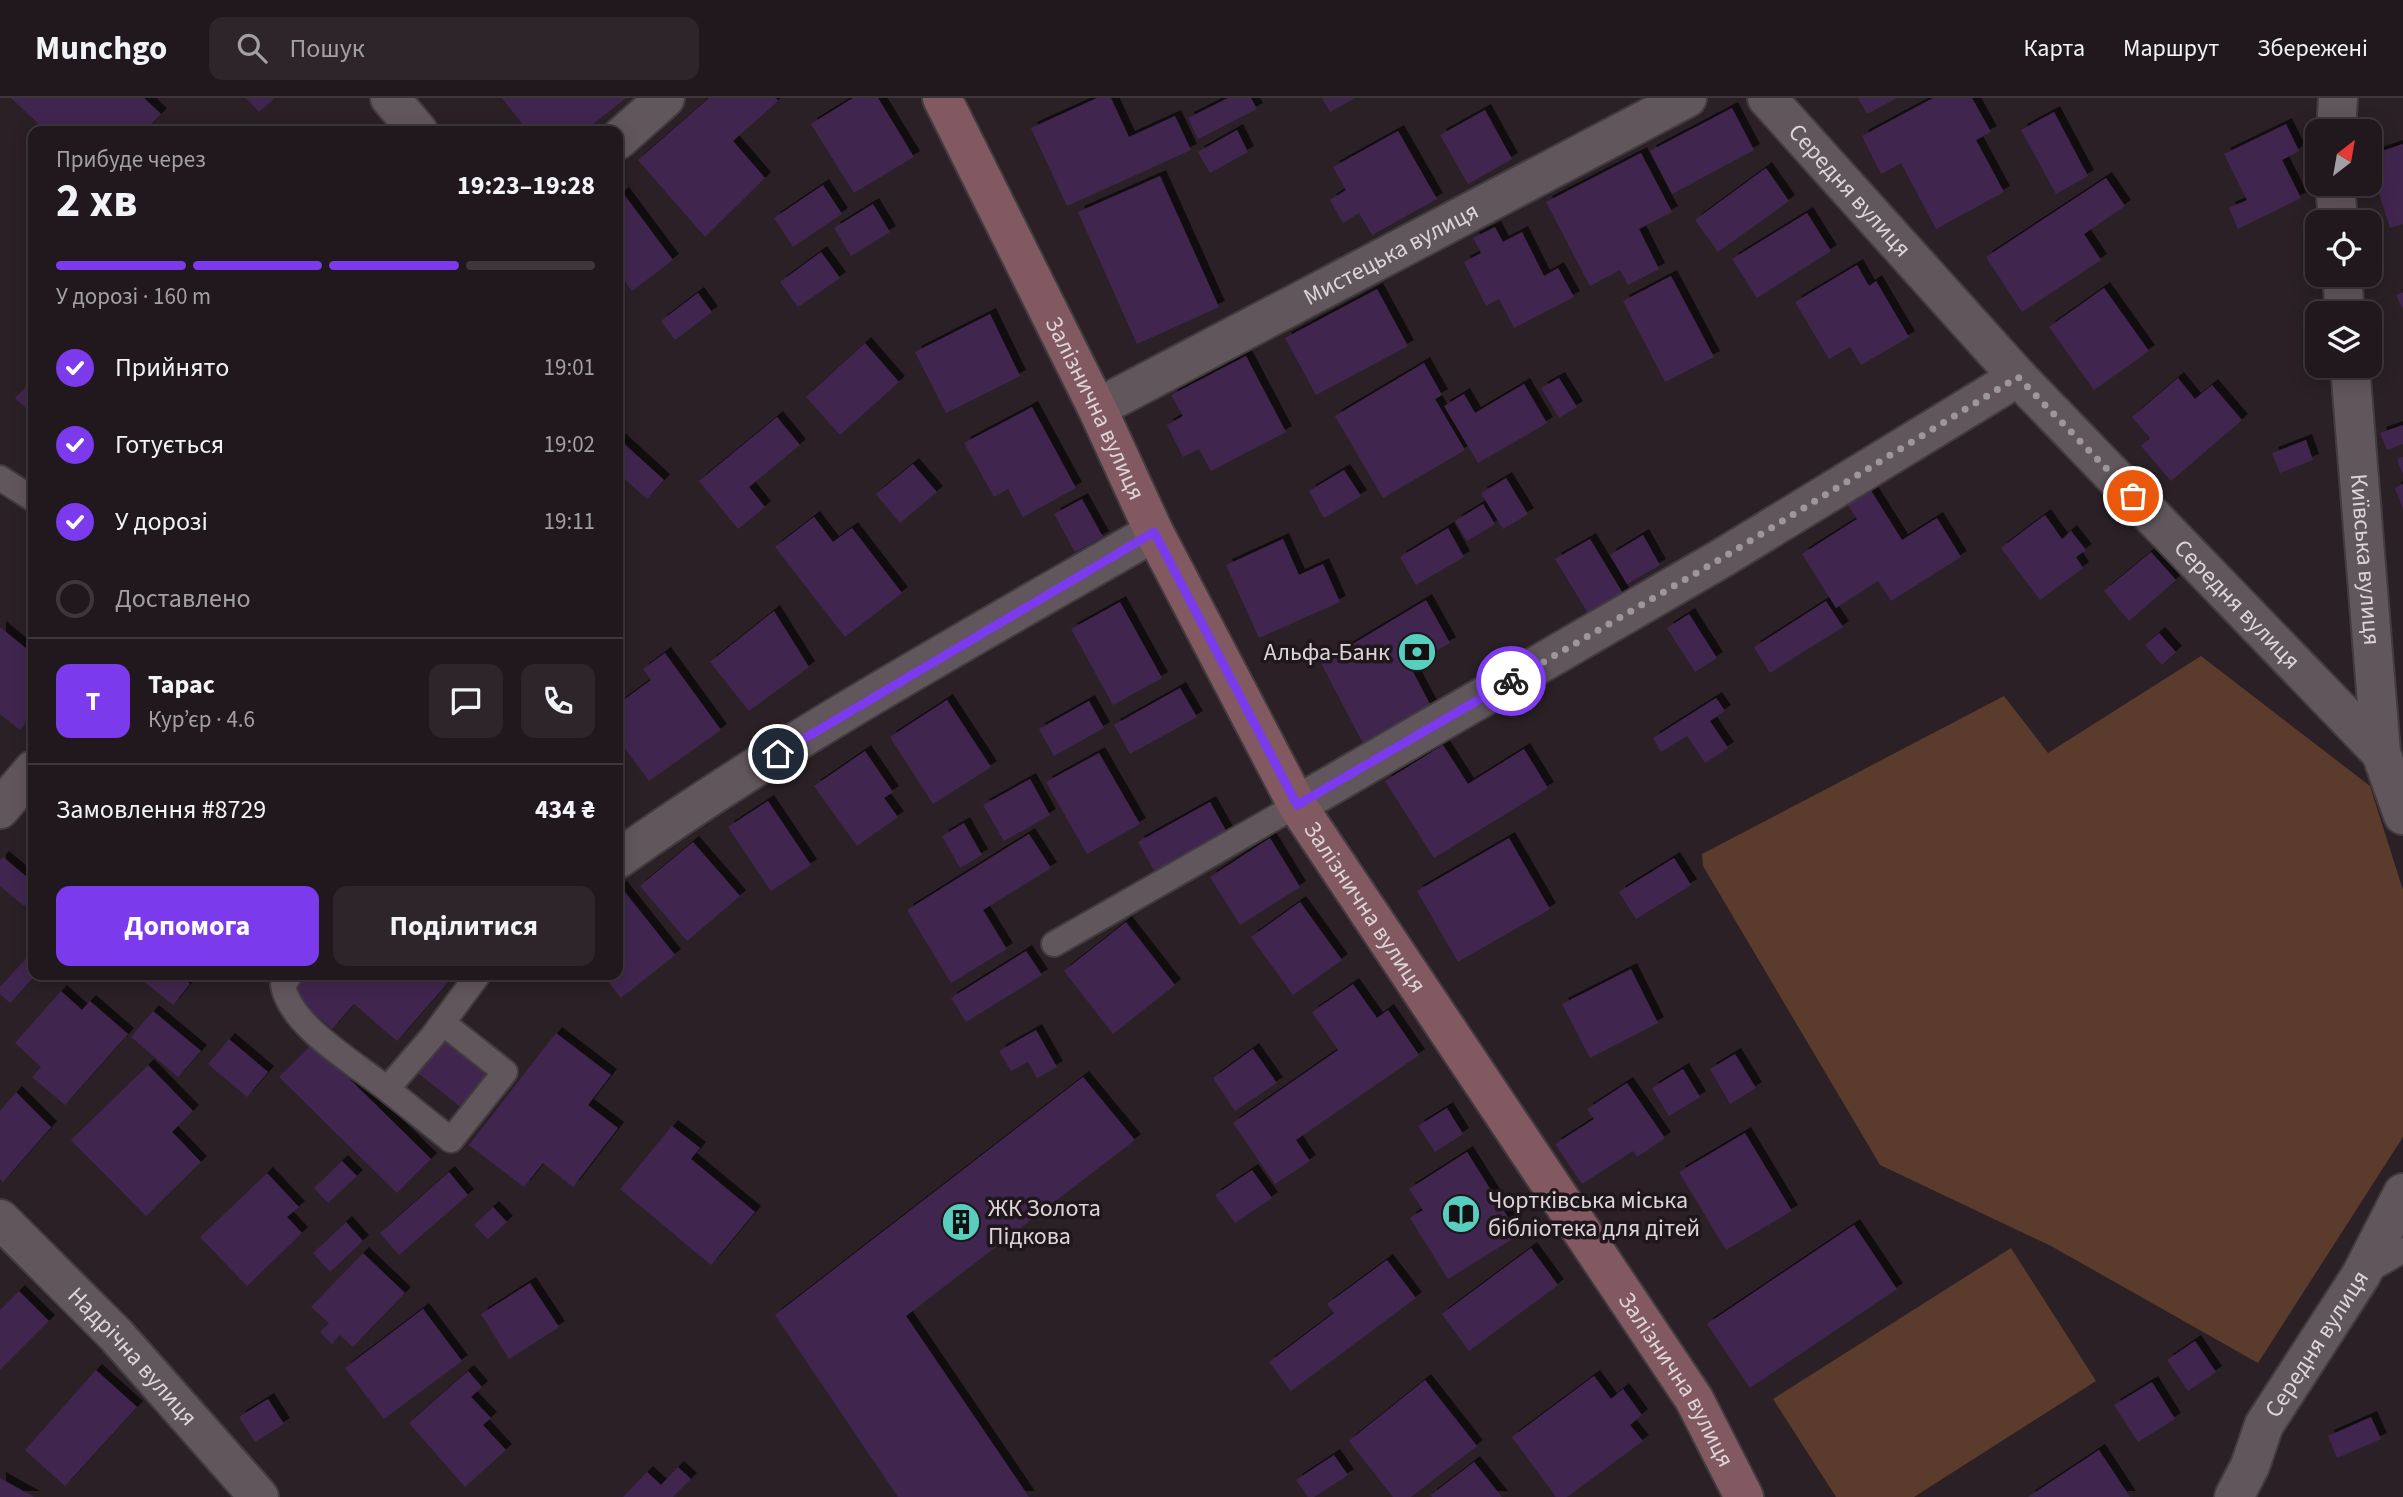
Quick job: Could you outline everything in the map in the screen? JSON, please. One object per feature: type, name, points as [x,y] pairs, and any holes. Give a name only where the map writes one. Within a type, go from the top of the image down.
[{"type":"street","points":[[390,98],[414,126]]},
{"type":"street","points":[[623,136],[665,98]]},
{"type":"street","name":"Залізнична вулиця","points":[[942,98],[1097,408],[1154,532],[1297,805],[1694,1399],[1744,1497]]},
{"type":"street","name":"Мистецька вулиця","points":[[1097,408],[1686,98]]},
{"type":"street","name":"Середня вулиця","points":[[1767,98],[2018,377],[2381,753],[2403,815]]},
{"type":"street","points":[[2337,119],[2338,98]]},
{"type":"street","points":[[1297,805],[1722,558],[2018,377]]},
{"type":"street","name":"Київська вулиця","points":[[2351,378],[2381,753]]},
{"type":"street","points":[[623,856],[766,761],[1154,532]]},
{"type":"street","points":[[0,808],[28,776]]},
{"type":"street","name":"Середня вулиця","points":[[2234,1497],[2264,1425],[2361,1275],[2403,1193]]},
{"type":"street","name":"Надрічна вулиця","points":[[0,1219],[116,1335],[259,1497]]},
{"type":"lane","points":[[0,478],[28,496]]},
{"type":"lane","points":[[1054,944],[1297,805]]},
{"type":"lane","points":[[287,980],[284,985],[285,995],[297,1017],[451,1140],[505,1072],[443,1023]]},
{"type":"lane","points":[[387,1089],[443,1023],[474,980]]},
{"type":"lane","points":[[2361,1275],[2403,1250]]},
{"type":"shaded area","points":[[2201,656],[2370,786],[2403,890],[2403,1137],[2258,1363],[2051,1246],[1880,1165],[1703,866],[1702,854],[2004,696],[2048,753]]},
{"type":"shaded area","points":[[2011,1248],[2096,1381],[1914,1497],[1836,1497],[1773,1399]]},
{"type":"building","points":[[11,98],[144,98],[161,114],[150,126],[41,126]]},
{"type":"building","points":[[246,98],[275,98],[259,112]]},
{"type":"building","points":[[502,98],[626,98],[590,126],[524,126]]},
{"type":"building","points":[[709,98],[776,98],[778,101],[733,141],[765,178],[705,237],[638,160]]},
{"type":"building","points":[[853,98],[878,98],[914,157],[854,193],[811,124]]},
{"type":"building","points":[[1097,98],[1111,98],[1129,137],[1175,116],[1191,150],[1067,206],[1031,128]]},
{"type":"building","points":[[1228,98],[1251,98],[1257,109],[1198,139],[1188,118]]},
{"type":"building","points":[[1322,98],[1355,98],[1330,112]]},
{"type":"building","points":[[1858,98],[1897,98],[1867,114]]},
{"type":"building","points":[[1933,98],[1972,98],[1991,132],[1976,140],[2004,192],[1936,229],[1901,163],[1881,174],[1862,136]]},
{"type":"building","points":[[1732,108],[1754,150],[1672,194],[1650,151]]},
{"type":"building","points":[[1485,110],[1512,159],[1468,184],[1440,135]]},
{"type":"building","points":[[2054,112],[2088,176],[2056,194],[2021,130]]},
{"type":"building","points":[[2286,124],[2299,151],[2282,160],[2301,198],[2238,229],[2229,208],[2247,200],[2224,154]]},
{"type":"building","points":[[1237,130],[1248,152],[1210,173],[1198,152]]},
{"type":"building","points":[[1398,131],[1437,199],[1372,235],[1359,213],[1343,223],[1330,200],[1346,190],[1333,167]]},
{"type":"building","points":[[2403,144],[2403,224],[2390,228],[2380,196],[2382,196],[2382,151]]},
{"type":"building","points":[[1641,153],[1672,212],[1639,229],[1659,269],[1628,285],[1620,270],[1590,286],[1546,202]]},
{"type":"building","points":[[1766,168],[1789,201],[1718,252],[1695,220]]},
{"type":"building","points":[[1160,176],[1219,307],[1137,344],[1078,212]]},
{"type":"building","points":[[2106,178],[2125,206],[2084,234],[2101,260],[2022,312],[1986,257]]},
{"type":"building","points":[[823,185],[842,214],[793,247],[774,218]]},
{"type":"building","points":[[623,193],[673,260],[632,291],[623,279]]},
{"type":"building","points":[[873,204],[890,232],[851,256],[834,228]]},
{"type":"building","points":[[1807,213],[1831,251],[1757,298],[1732,259]]},
{"type":"building","points":[[1495,227],[1503,242],[1522,232],[1544,276],[1558,268],[1574,297],[1514,328],[1499,299],[1486,306],[1464,262],[1481,253],[1473,238]]},
{"type":"building","points":[[821,252],[840,278],[798,307],[780,282]]},
{"type":"building","points":[[1857,265],[1869,286],[1876,281],[1909,337],[1861,365],[1850,347],[1829,359],[1795,302]]},
{"type":"building","points":[[1671,276],[1714,357],[1665,382],[1623,301]]},
{"type":"building","points":[[2104,288],[2149,351],[2094,390],[2049,327]]},
{"type":"building","points":[[1377,289],[1408,346],[1316,395],[1285,338]]},
{"type":"building","points":[[2403,292],[2403,309],[2396,295]]},
{"type":"building","points":[[698,293],[712,312],[675,340],[661,321]]},
{"type":"building","points":[[990,314],[1020,376],[946,413],[915,352]]},
{"type":"building","points":[[865,343],[899,382],[840,435],[806,397]]},
{"type":"building","points":[[1246,356],[1286,432],[1211,471],[1199,449],[1183,457],[1167,425],[1183,416],[1171,395]]},
{"type":"building","points":[[1424,363],[1442,395],[1435,399],[1465,450],[1383,498],[1335,416]]},
{"type":"building","points":[[1559,378],[1577,407],[1559,418],[1541,388]]},
{"type":"building","points":[[2178,378],[2195,399],[2212,385],[2242,420],[2171,481],[2141,446],[2150,438],[2132,417]]},
{"type":"building","points":[[28,384],[28,410],[15,398]]},
{"type":"building","points":[[1524,384],[1547,423],[1478,463],[1444,406],[1464,394],[1475,413]]},
{"type":"building","points":[[1032,407],[1076,488],[1023,517],[1008,489],[994,497],[964,443]]},
{"type":"building","points":[[777,417],[800,445],[749,487],[765,507],[738,529],[699,481]]},
{"type":"building","points":[[2403,425],[2403,444],[2387,450],[2380,433]]},
{"type":"building","points":[[2306,440],[2313,460],[2280,473],[2272,453]]},
{"type":"building","points":[[623,443],[664,480],[647,499],[623,477]]},
{"type":"building","points":[[2403,457],[2403,475],[2397,459]]},
{"type":"building","points":[[913,464],[937,492],[900,523],[876,494]]},
{"type":"building","points":[[1344,470],[1361,496],[1324,518],[1309,491]]},
{"type":"building","points":[[1506,478],[1528,514],[1503,529],[1481,493]]},
{"type":"building","points":[[2403,484],[2403,509],[2395,488]]},
{"type":"building","points":[[1870,489],[1902,540],[1937,518],[1961,557],[1891,601],[1878,581],[1836,608],[1802,554],[1857,519],[1847,504]]},
{"type":"building","points":[[1082,499],[1103,537],[1075,552],[1054,514]]},
{"type":"building","points":[[1483,504],[1495,524],[1467,541],[1455,521]]},
{"type":"building","points":[[2045,515],[2062,539],[2071,531],[2086,550],[2076,557],[2083,568],[2040,600],[2001,548]]},
{"type":"building","points":[[814,517],[833,542],[852,528],[902,593],[845,637],[775,547]]},
{"type":"building","points":[[1448,528],[1464,557],[1416,585],[1400,557]]},
{"type":"building","points":[[1643,535],[1660,565],[1627,584],[1610,555]]},
{"type":"building","points":[[1283,539],[1299,575],[1323,564],[1340,602],[1259,638],[1226,565]]},
{"type":"building","points":[[1590,539],[1624,595],[1589,615],[1555,559]]},
{"type":"building","points":[[2151,552],[2176,580],[2129,621],[2104,591]]},
{"type":"building","points":[[1426,600],[1450,643],[1410,666],[1433,710],[1366,749],[1321,663]]},
{"type":"building","points":[[1826,601],[1843,627],[1770,673],[1754,647]]},
{"type":"building","points":[[1120,602],[1162,678],[1113,705],[1071,629]]},
{"type":"building","points":[[774,611],[809,667],[749,711],[710,662]]},
{"type":"building","points":[[1689,614],[1717,658],[1695,672],[1667,628]]},
{"type":"building","points":[[0,627],[28,650],[28,720],[20,730],[0,714]]},
{"type":"building","points":[[2159,633],[2176,652],[2162,665],[2145,645]]},
{"type":"building","points":[[665,653],[721,730],[649,781],[623,746],[623,700],[651,680],[643,669]]},
{"type":"building","points":[[1180,688],[1197,717],[1130,754],[1114,725]]},
{"type":"building","points":[[1716,698],[1725,711],[1710,721],[1728,748],[1705,763],[1687,736],[1661,752],[1653,738]]},
{"type":"building","points":[[947,700],[991,767],[933,804],[890,737]]},
{"type":"building","points":[[1089,701],[1104,728],[1054,756],[1039,729]]},
{"type":"building","points":[[1443,745],[1468,784],[1524,749],[1548,788],[1434,858],[1385,781]]},
{"type":"building","points":[[865,751],[893,792],[884,798],[898,817],[857,846],[814,786]]},
{"type":"building","points":[[1099,753],[1140,824],[1087,854],[1046,782]]},
{"type":"building","points":[[1030,779],[1050,815],[1004,841],[983,805]]},
{"type":"building","points":[[768,801],[811,865],[771,891],[728,827]]},
{"type":"building","points":[[1210,802],[1228,834],[1156,874],[1138,842]]},
{"type":"building","points":[[964,823],[982,855],[960,868],[942,836]]},
{"type":"building","points":[[1029,834],[1051,868],[983,910],[1007,949],[951,983],[907,910]]},
{"type":"building","points":[[1270,838],[1300,887],[1240,925],[1210,877]]},
{"type":"building","points":[[1509,838],[1550,909],[1458,962],[1417,891]]},
{"type":"building","points":[[693,842],[740,896],[687,941],[640,886]]},
{"type":"building","points":[[3,857],[28,878],[28,902],[24,906],[0,886],[0,860]]},
{"type":"building","points":[[1674,858],[1691,885],[1636,919],[1619,892]]},
{"type":"building","points":[[623,890],[675,955],[621,998],[607,980],[623,980]]},
{"type":"building","points":[[1300,902],[1342,960],[1293,995],[1251,937]]},
{"type":"building","points":[[1126,922],[1175,985],[1113,1034],[1064,971]]},
{"type":"building","points":[[1026,951],[1042,975],[966,1022],[951,998]]},
{"type":"building","points":[[28,956],[28,980],[31,980],[10,1003],[0,994],[0,987]]},
{"type":"building","points":[[1631,969],[1658,1023],[1590,1058],[1562,1004]]},
{"type":"building","points":[[142,980],[185,980],[190,984],[173,1005]]},
{"type":"building","points":[[303,980],[450,980],[397,1041],[354,1004],[332,1029],[291,993]]},
{"type":"building","points":[[1353,984],[1377,1018],[1388,1010],[1419,1055],[1296,1140],[1310,1161],[1275,1184],[1233,1123],[1338,1050],[1312,1012]]},
{"type":"building","points":[[61,991],[82,1010],[90,1001],[128,1034],[65,1105],[32,1077],[41,1067],[15,1043]]},
{"type":"building","points":[[153,1011],[201,1051],[178,1077],[131,1037]]},
{"type":"building","points":[[1036,1030],[1057,1067],[1037,1078],[1028,1062],[1011,1071],[999,1051]]},
{"type":"building","points":[[556,1033],[611,1075],[588,1105],[618,1128],[573,1187],[543,1163],[524,1187],[469,1145]]},
{"type":"building","points":[[441,1036],[490,1074],[462,1108],[414,1070]]},
{"type":"building","points":[[229,1039],[268,1072],[247,1097],[208,1064]]},
{"type":"building","points":[[313,1043],[431,1159],[397,1193],[279,1077]]},
{"type":"building","points":[[1253,1049],[1277,1083],[1235,1111],[1213,1078]]},
{"type":"building","points":[[1735,1054],[1756,1088],[1730,1104],[1710,1069]]},
{"type":"building","points":[[148,1065],[193,1111],[172,1132],[201,1162],[146,1216],[71,1140]]},
{"type":"building","points":[[1683,1069],[1700,1097],[1669,1116],[1652,1088]]},
{"type":"building","name":"ЖК Золота Підкова","points":[[1083,1077],[1135,1140],[906,1316],[1029,1497],[898,1497],[775,1315]]},
{"type":"building","points":[[1627,1083],[1665,1138],[1637,1157],[1633,1151],[1582,1184],[1555,1144],[1594,1119],[1587,1109]]},
{"type":"building","points":[[16,1092],[51,1127],[3,1182],[0,1179],[0,1111]]},
{"type":"building","points":[[1447,1108],[1463,1134],[1435,1152],[1418,1126]]},
{"type":"building","points":[[672,1126],[700,1148],[691,1159],[755,1212],[711,1265],[620,1189]]},
{"type":"building","points":[[1745,1133],[1792,1211],[1726,1250],[1679,1172]]},
{"type":"building","name":"Чортківська міська бібліотека для дітей","points":[[1467,1152],[1519,1235],[1448,1279],[1410,1218],[1423,1210],[1409,1189]]},
{"type":"building","points":[[342,1161],[357,1176],[328,1203],[314,1188]]},
{"type":"building","points":[[1252,1170],[1272,1198],[1235,1223],[1215,1195]]},
{"type":"building","points":[[449,1172],[468,1195],[399,1255],[380,1233]]},
{"type":"building","points":[[267,1173],[299,1207],[287,1217],[302,1233],[247,1286],[200,1237]]},
{"type":"building","points":[[493,1207],[507,1222],[488,1239],[474,1225]]},
{"type":"building","points":[[346,1222],[363,1241],[330,1272],[313,1253]]},
{"type":"building","points":[[1854,1225],[1897,1289],[1750,1388],[1707,1324]]},
{"type":"building","points":[[1531,1248],[1558,1285],[1469,1351],[1442,1314]]},
{"type":"building","points":[[363,1253],[405,1293],[353,1347],[340,1335],[332,1344],[320,1332],[329,1323],[311,1307]]},
{"type":"building","points":[[1387,1260],[1416,1298],[1291,1391],[1269,1362],[1334,1313],[1327,1304]]},
{"type":"building","points":[[530,1283],[559,1327],[509,1359],[481,1314]]},
{"type":"building","points":[[19,1291],[49,1321],[0,1370],[0,1310]]},
{"type":"building","points":[[423,1309],[462,1361],[384,1419],[345,1368]]},
{"type":"building","points":[[2195,1341],[2216,1372],[2188,1391],[2167,1360]]},
{"type":"building","points":[[96,1370],[137,1407],[65,1486],[25,1450]]},
{"type":"building","points":[[468,1371],[482,1387],[471,1397],[491,1418],[483,1425],[506,1450],[465,1487],[409,1423]]},
{"type":"building","points":[[1594,1376],[1611,1399],[1623,1389],[1642,1415],[1630,1425],[1643,1441],[1567,1497],[1556,1497],[1512,1437]]},
{"type":"building","points":[[1425,1380],[1477,1446],[1411,1497],[1393,1497],[1349,1441]]},
{"type":"building","points":[[2152,1382],[2175,1419],[2138,1442],[2114,1405]]},
{"type":"building","points":[[268,1399],[284,1424],[255,1442],[239,1417]]},
{"type":"building","points":[[2371,1417],[2381,1439],[2337,1458],[2328,1436]]},
{"type":"building","points":[[2099,1450],[2130,1497],[2028,1497]]},
{"type":"building","points":[[1334,1455],[1348,1475],[1314,1497],[1308,1497],[1296,1480]]},
{"type":"building","points":[[1474,1462],[1502,1497],[1432,1497],[1431,1495]]},
{"type":"building","points":[[678,1467],[691,1479],[673,1497],[623,1497],[647,1472],[661,1485]]},
{"type":"building","points":[[0,1478],[34,1497],[0,1497]]},
{"type":"way so far","points":[[1511,681],[1722,558],[2018,377],[2133,496]]},
{"type":"place","name":"Альфа-Банк","points":[[1417,652]]},
{"type":"place","name":"Чортківська міська бібліотека для дітей","points":[[1461,1214]]},
{"type":"place","name":"ЖК Золота Підкова","points":[[961,1222]]},
{"type":"route","points":[[778,754],[892,684],[1154,532],[1297,805],[1511,681]]}]
